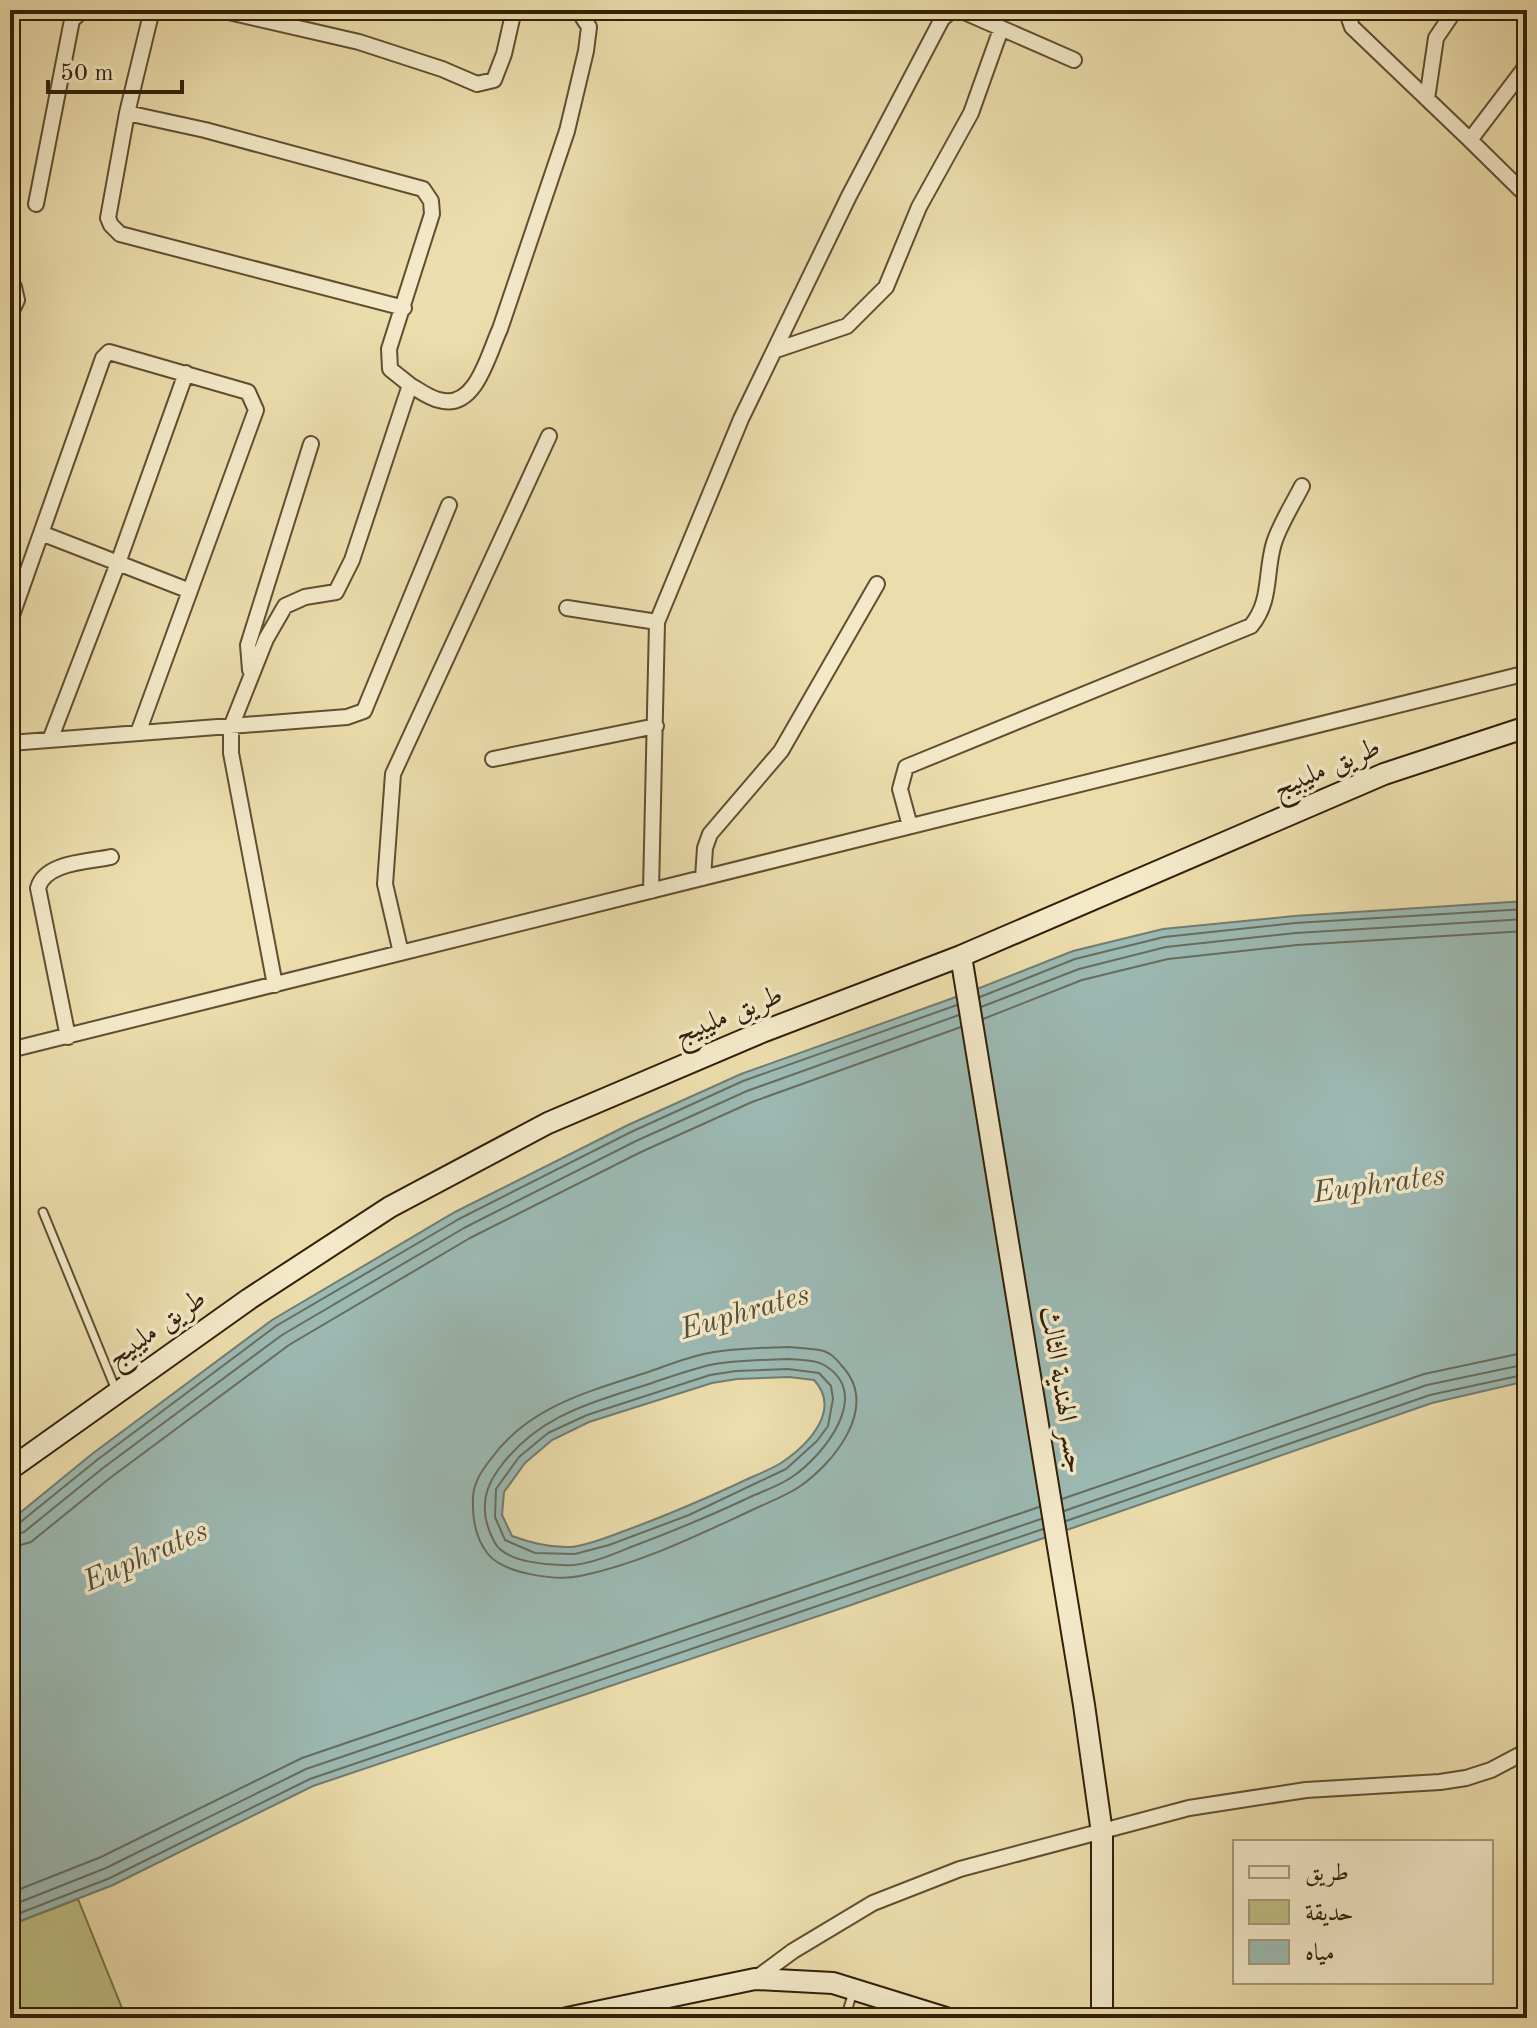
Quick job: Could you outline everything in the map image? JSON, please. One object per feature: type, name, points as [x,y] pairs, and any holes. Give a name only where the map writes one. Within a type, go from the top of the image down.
[{"type":"street","points":[[36,204],[72,20],[83,10]]},
{"type":"street","points":[[128,10],[152,12],[127,113],[108,218],[111,225],[120,234],[404,308]]},
{"type":"street","points":[[220,10],[359,42],[477,84],[494,80],[504,54],[514,10]]},
{"type":"street","points":[[127,113],[205,130],[423,189],[431,201],[432,214],[389,349],[390,369],[410,385],[440,401],[459,400],[472,392],[500,329],[567,131],[589,27],[578,10]]},
{"type":"street","points":[[1346,10],[1352,27],[1527,195]]},
{"type":"street","points":[[1427,99],[1436,38],[1455,10]]},
{"type":"street","points":[[651,891],[657,622],[741,419],[849,196],[942,19],[950,12],[962,11],[1074,60]]},
{"type":"street","points":[[776,350],[847,326],[886,287],[919,207],[971,113],[1001,29]]},
{"type":"street","points":[[1470,140],[1527,65]]},
{"type":"street","points":[[10,285],[14,287],[17,300],[10,315]]},
{"type":"street","points":[[10,621],[103,358],[109,352],[248,392],[256,410],[138,733]]},
{"type":"street","points":[[50,740],[186,373]]},
{"type":"street","points":[[275,985],[231,753],[231,727],[250,674],[285,606],[305,597],[336,592],[352,560],[410,385]]},
{"type":"street","points":[[401,953],[385,884],[393,774],[549,436]]},
{"type":"street","points":[[250,674],[248,645],[311,444]]},
{"type":"street","points":[[910,826],[900,789],[906,767],[1251,626],[1266,601],[1274,543],[1302,486]]},
{"type":"street","points":[[10,743],[347,717],[364,711],[449,505]]},
{"type":"street","points":[[41,533],[190,591]]},
{"type":"street","points":[[703,878],[705,848],[710,834],[781,751],[877,584]]},
{"type":"street","points":[[567,608],[657,622]]},
{"type":"street","points":[[10,1050],[1527,673]]},
{"type":"street","points":[[493,759],[656,726]]},
{"type":"street","name":"طريق مليبيج","points":[[10,1469],[249,1299],[390,1207],[548,1123],[762,1032],[961,956],[1384,774],[1527,727]]},
{"type":"street","points":[[68,1037],[38,888],[41,879],[53,870],[111,857]]},
{"type":"street","name":"جسر الهندية الثالث","points":[[961,956],[1084,1705],[1102,1833],[1102,2018]]},
{"type":"street","points":[[755,1979],[832,1926],[916,1885],[960,1869],[1189,1808],[1306,1790],[1466,1778],[1491,1770],[1527,1751]]},
{"type":"street","points":[[567,2018],[755,1979],[833,1983],[946,2018]]},
{"type":"lane","points":[[43,1212],[117,1392]]},
{"type":"lane","points":[[845,2018],[854,1989]]},
{"type":"green space","points":[[78,1899],[126,2018],[10,2018],[10,1925]]},
{"type":"water","name":"Euphrates","points":[[1527,901],[1527,1381],[1432,1403],[848,1606],[313,1786],[113,1885],[10,1925],[10,1521],[92,1454],[272,1320],[455,1212],[628,1125],[741,1074],[967,993],[1073,951],[1163,929],[1294,916]],"holes":[[[789,1377],[814,1380],[822,1391],[824,1403],[823,1415],[811,1437],[776,1466],[695,1503],[605,1538],[571,1547],[556,1547],[512,1536],[502,1515],[504,1492],[525,1463],[552,1440],[589,1422],[712,1383]]]}]
